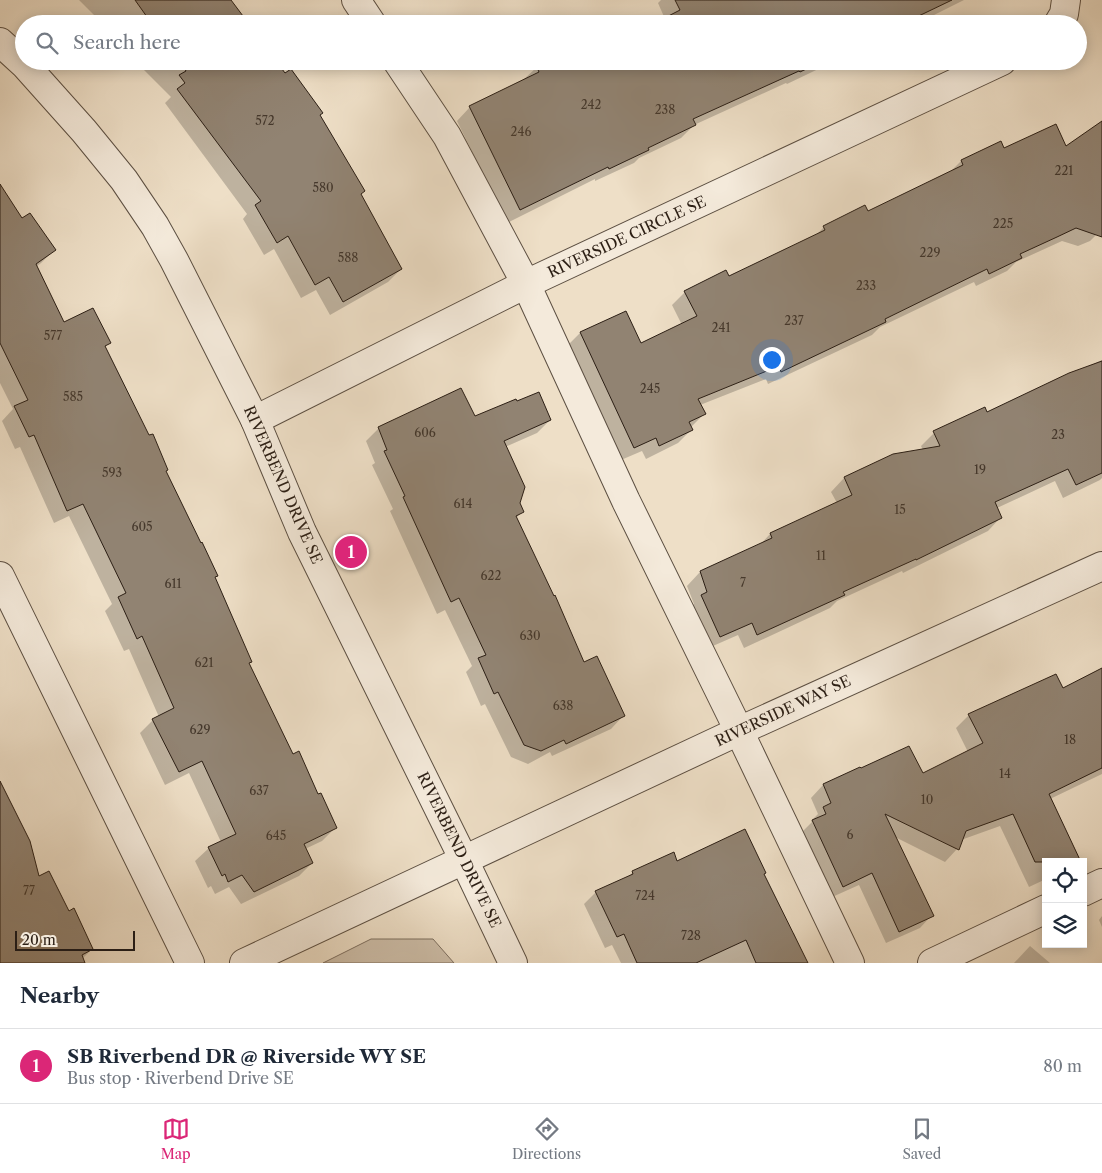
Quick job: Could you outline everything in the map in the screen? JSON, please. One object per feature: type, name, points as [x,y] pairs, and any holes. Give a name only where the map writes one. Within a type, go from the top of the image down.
[{"type":"street","points":[[356,0],[366,15]]},
{"type":"street","points":[[1063,15],[1066,0]]},
{"type":"street","name":"RIVERBEND DRIVE SE","points":[[0,42],[15,55]]},
{"type":"street","name":"RIVERBEND DRIVE SE","points":[[30,70],[124,180],[155,226],[174,260],[255,420],[302,532],[513,963]]},
{"type":"street","points":[[403,70],[446,136],[526,284],[626,502],[850,963]]},
{"type":"street","name":"RIVERSIDE CIRCLE SE","points":[[255,420],[526,284],[983,70]]},
{"type":"street","name":"RIVERSIDE WAY SE","points":[[244,963],[738,731],[1102,566]]},
{"type":"street","points":[[0,576],[190,963]]},
{"type":"street","points":[[1087,890],[1102,883]]},
{"type":"street","points":[[932,963],[1042,911]]},
{"type":"shaded area","points":[[371,939],[433,939],[454,963],[323,963]]},
{"type":"building","points":[[135,0],[231,0],[242,15],[146,15]]},
{"type":"building","points":[[675,0],[952,0],[921,15],[670,15],[680,10]]},
{"type":"building","points":[[283,70],[285,73],[292,70],[323,113],[320,115],[365,191],[361,194],[402,269],[343,302],[329,277],[315,285],[288,236],[277,243],[255,205],[261,201],[177,89],[185,83],[179,75],[186,71]]},
{"type":"building","points":[[538,70],[804,70],[693,119],[696,125],[648,148],[649,150],[609,169],[608,167],[520,210],[469,106],[539,72]]},
{"type":"building","points":[[1102,121],[1102,237],[1076,228],[1020,254],[1022,258],[989,274],[987,269],[885,319],[886,322],[781,372],[779,366],[698,399],[706,414],[689,422],[693,430],[659,446],[656,438],[634,448],[580,332],[626,311],[641,343],[697,316],[684,291],[726,270],[729,276],[825,230],[823,226],[865,205],[868,211],[963,165],[961,160],[1001,141],[1004,148],[1056,124],[1066,146]]},
{"type":"building","points":[[0,184],[22,218],[30,213],[56,250],[36,264],[64,322],[93,308],[111,343],[105,346],[149,435],[153,434],[168,470],[166,471],[218,576],[215,577],[252,662],[249,663],[293,754],[299,751],[318,794],[321,793],[337,828],[304,844],[313,863],[254,892],[242,875],[228,882],[225,874],[222,876],[208,847],[236,834],[202,761],[179,772],[152,719],[174,708],[142,636],[137,639],[118,597],[126,593],[83,504],[67,511],[34,435],[29,437],[14,406],[28,400],[0,343]]},
{"type":"building","points":[[1102,361],[1102,473],[1076,485],[1068,469],[995,502],[1002,518],[916,560],[843,592],[845,595],[757,635],[752,623],[720,637],[701,595],[707,592],[700,571],[772,538],[770,533],[852,495],[844,477],[893,454],[940,446],[933,431],[985,407],[987,412],[1069,373]]},
{"type":"building","points":[[461,388],[475,416],[516,399],[517,401],[539,392],[551,420],[504,441],[525,487],[520,503],[524,512],[516,516],[555,595],[584,662],[597,656],[625,716],[566,744],[564,740],[541,751],[524,745],[498,692],[494,694],[478,658],[486,655],[459,598],[451,602],[403,497],[405,496],[384,451],[387,450],[378,427]]},
{"type":"building","points":[[1102,668],[1102,768],[1049,794],[1079,858],[1042,858],[1042,862],[1035,862],[1013,814],[966,831],[959,850],[885,814],[934,916],[899,932],[872,873],[843,887],[812,820],[826,814],[823,807],[831,803],[823,784],[909,746],[923,773],[983,743],[968,714],[1056,674],[1063,688]]},
{"type":"building","points":[[0,781],[30,841],[39,876],[49,871],[69,911],[74,908],[93,949],[82,955],[85,963],[0,963]]},
{"type":"building","points":[[745,829],[766,873],[764,874],[808,963],[756,963],[746,940],[696,963],[637,963],[624,934],[617,937],[595,891],[633,874],[632,871],[674,852],[677,861]]},
{"type":"place","name":"SB Riverbend DR @ Riverside WY SE","points":[[351,552]]}]
